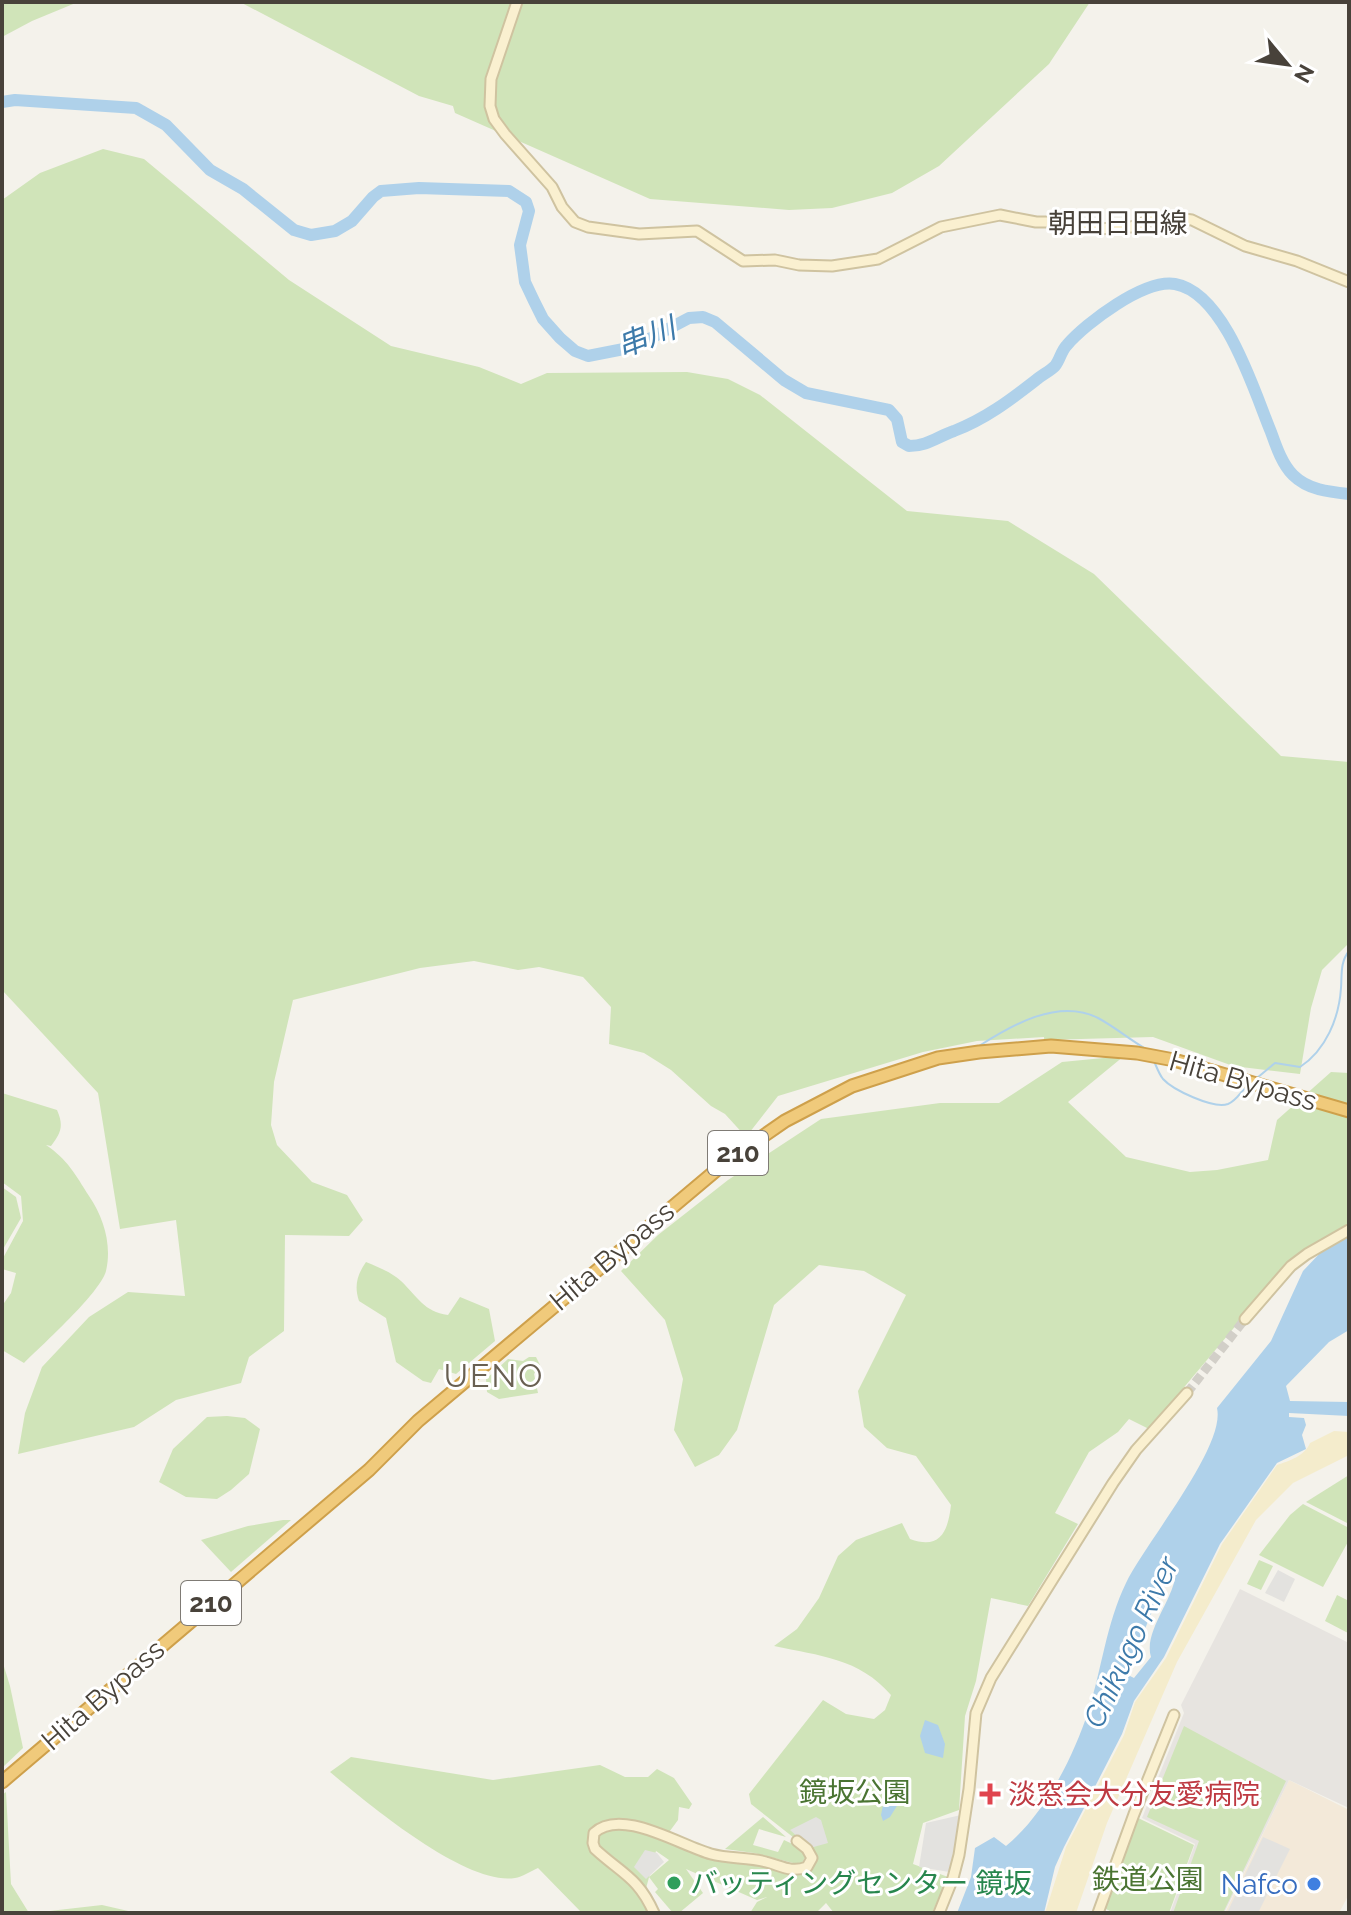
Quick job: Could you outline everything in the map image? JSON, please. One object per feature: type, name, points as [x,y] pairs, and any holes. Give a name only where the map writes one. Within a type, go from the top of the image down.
[{"type":"highway","name":"Hita Bypass","points":[[2,1782],[369,1470],[418,1421],[478,1369],[726,1162],[812,1105],[852,1086],[938,1058],[1051,1046],[1137,1053],[1174,1060],[1349,1111]]},
{"type":"street","name":"朝田日田線","points":[[517,2],[491,79],[490,106],[494,119],[552,187],[562,207],[575,222],[588,227],[639,234],[697,231],[743,261],[775,260],[799,265],[832,266],[878,259],[941,227],[1000,215],[1036,222],[1071,222],[1098,229],[1131,227],[1156,218],[1177,218],[1192,220],[1245,246],[1297,261],[1349,282]]},
{"type":"street","points":[[1245,1319],[1291,1266],[1349,1230]]},
{"type":"street","points":[[939,1913],[959,1855],[976,1713],[991,1678],[1113,1483],[1136,1450],[1187,1393]]},
{"type":"street","points":[[1098,1913],[1174,1715]]},
{"type":"street","points":[[654,1913],[646,1893],[628,1874],[595,1849],[594,1833],[603,1825],[618,1823],[654,1831],[712,1855],[768,1862],[795,1871],[807,1867],[812,1858],[797,1841]]},
{"type":"shaded area","points":[[1278,1570],[1295,1579],[1284,1602],[1265,1593]]},
{"type":"shaded area","points":[[1240,1589],[1349,1643],[1349,1808],[1289,1780],[1224,1913],[1170,1913],[1195,1844],[1142,1818],[1184,1713],[1181,1705]]},
{"type":"shaded area","points":[[1289,1780],[1349,1810],[1349,1894],[1339,1913],[1225,1913]]},
{"type":"shaded area","points":[[961,1815],[949,1872],[919,1867],[926,1823]]},
{"type":"shaded area","points":[[816,1817],[821,1820],[828,1843],[810,1848],[790,1830]]},
{"type":"shaded area","points":[[1263,1837],[1290,1849],[1258,1913],[1227,1913]]},
{"type":"shaded area","points":[[645,1850],[657,1853],[664,1862],[646,1879],[634,1867]]},
{"type":"green space","points":[[2,2],[78,2],[2,37]]},
{"type":"green space","points":[[240,2],[1090,2],[1049,64],[939,166],[892,193],[832,208],[789,210],[650,199],[455,113],[453,106],[419,96]]},
{"type":"green space","points":[[103,149],[144,159],[289,280],[391,346],[479,367],[521,384],[547,373],[687,372],[728,379],[760,395],[907,511],[1008,521],[1094,574],[1281,756],[1349,762],[1349,943],[1322,970],[1311,1008],[1300,1074],[1233,1066],[1153,1037],[1044,1040],[1044,1037],[977,1041],[923,1052],[778,1096],[746,1137],[725,1114],[711,1106],[671,1070],[644,1053],[609,1044],[611,1007],[583,977],[539,967],[518,970],[474,961],[420,968],[293,1000],[274,1082],[271,1125],[277,1145],[312,1182],[347,1195],[363,1220],[349,1236],[285,1235],[284,1331],[249,1357],[241,1383],[176,1400],[134,1427],[18,1454],[25,1413],[42,1367],[89,1317],[128,1292],[185,1296],[176,1220],[120,1229],[98,1093],[2,990],[2,200],[40,173]]},
{"type":"green space","name":"鏡坂公園","points":[[1124,1056],[1068,1102],[1126,1157],[1190,1172],[1217,1170],[1268,1160],[1277,1120],[1331,1072],[1349,1073],[1349,1224],[1290,1261],[1149,1429],[1129,1419],[1118,1432],[1089,1452],[1055,1513],[1078,1524],[1028,1606],[991,1598],[976,1681],[965,1716],[959,1810],[923,1823],[913,1864],[948,1877],[932,1913],[834,1913],[826,1903],[816,1913],[750,1913],[757,1902],[767,1897],[757,1900],[686,1869],[703,1893],[679,1913],[673,1913],[655,1892],[658,1889],[649,1877],[644,1896],[651,1913],[582,1913],[538,1868],[515,1878],[494,1877],[471,1869],[418,1840],[330,1772],[351,1757],[493,1780],[600,1765],[625,1777],[648,1777],[657,1769],[674,1778],[692,1804],[689,1809],[679,1807],[678,1820],[664,1839],[766,1864],[795,1875],[807,1869],[811,1862],[798,1841],[751,1804],[749,1794],[823,1700],[846,1714],[874,1719],[885,1710],[891,1695],[866,1673],[838,1660],[774,1646],[797,1629],[819,1598],[838,1556],[856,1540],[902,1523],[910,1539],[920,1542],[935,1540],[945,1531],[951,1505],[916,1456],[887,1448],[864,1427],[858,1391],[906,1295],[864,1271],[819,1265],[774,1305],[737,1430],[719,1455],[695,1467],[674,1430],[683,1379],[665,1320],[621,1271],[658,1235],[728,1180],[821,1119],[940,1103],[999,1103],[1062,1062]],"holes":[[[656,1851],[669,1860],[649,1877]]]},
{"type":"green space","points":[[2,1093],[57,1110],[61,1125],[59,1133],[51,1146],[46,1145],[66,1162],[94,1204],[107,1242],[108,1261],[101,1281],[82,1305],[24,1363],[2,1350],[2,1306],[11,1293],[16,1273],[2,1269],[2,1260],[23,1221],[21,1196],[2,1182]]},
{"type":"green space","points":[[2,1187],[16,1197],[21,1218],[2,1251]]},
{"type":"green space","points":[[366,1262],[393,1275],[433,1311],[448,1315],[460,1297],[489,1309],[495,1341],[456,1374],[439,1369],[431,1383],[423,1381],[396,1362],[386,1318],[359,1301],[357,1281]]},
{"type":"green space","points":[[536,1357],[540,1365],[534,1374],[538,1393],[499,1399],[487,1392],[486,1379],[508,1359],[523,1361]]},
{"type":"green space","points":[[207,1417],[245,1418],[260,1429],[249,1474],[217,1499],[186,1497],[159,1482],[173,1449]]},
{"type":"green space","points":[[1349,1475],[1349,1524],[1306,1502]]},
{"type":"green space","points":[[1303,1504],[1349,1528],[1349,1540],[1323,1587],[1259,1555],[1290,1515]]},
{"type":"green space","points":[[291,1520],[231,1572],[201,1540],[248,1526]]},
{"type":"green space","points":[[1259,1560],[1273,1566],[1261,1590],[1247,1584]]},
{"type":"green space","points":[[1337,1595],[1349,1601],[1348,1633],[1325,1621]]},
{"type":"green space","points":[[2,1660],[23,1748],[2,1768]]},
{"type":"green space","points":[[1184,1726],[1286,1781],[1223,1913],[1173,1913],[1199,1841],[1147,1817]]},
{"type":"green space","points":[[6,1792],[11,1884],[29,1913],[2,1913],[2,1795]]},
{"type":"green space","points":[[763,1817],[786,1837],[759,1829],[753,1845],[778,1852],[784,1840],[803,1849],[805,1857],[801,1865],[725,1849]]},
{"type":"green space","name":"鉄道公園","points":[[1136,1817],[1194,1845],[1169,1913],[1114,1913],[1104,1908]]},
{"type":"green space","points":[[102,1905],[137,1913],[32,1913]]},
{"type":"sand","points":[[1334,1431],[1349,1432],[1349,1455],[1293,1483],[1256,1520],[1177,1662],[1107,1823],[1076,1913],[1045,1913],[1066,1847],[1124,1735],[1135,1702],[1166,1658],[1222,1544],[1277,1465],[1296,1457],[1310,1443]]},
{"type":"water","name":"Chikugo River","points":[[1349,1236],[1349,1330],[1329,1342],[1286,1386],[1290,1401],[1349,1402],[1349,1416],[1289,1413],[1289,1417],[1304,1418],[1306,1425],[1302,1435],[1306,1449],[1277,1463],[1220,1544],[1164,1657],[1134,1701],[1122,1734],[1064,1847],[1055,1867],[1044,1913],[957,1913],[971,1877],[975,1848],[994,1837],[1006,1846],[1033,1818],[1056,1785],[1088,1712],[1114,1614],[1126,1583],[1197,1470],[1216,1425],[1217,1408],[1271,1341],[1303,1271],[1322,1251]],"holes":[[[1176,1571],[1151,1637],[1151,1657],[1134,1678],[1128,1675],[1148,1621]]]},
{"type":"water","points":[[925,1720],[938,1725],[945,1744],[943,1758],[925,1753],[920,1736]]},
{"type":"water","points":[[886,1790],[907,1790],[890,1817],[883,1821],[881,1815]]},
{"type":"waterway","name":"串川","points":[[2,102],[15,100],[136,108],[166,125],[210,170],[243,189],[294,230],[311,235],[335,231],[352,221],[381,191],[419,188],[509,191],[526,202],[529,211],[520,245],[525,282],[543,319],[575,351],[588,356],[634,347],[689,318],[703,317],[715,322],[784,380],[806,393],[889,410],[897,419],[902,442],[909,446],[927,443],[965,426],[1006,402],[1053,368],[1067,345],[1116,304],[1148,288],[1175,284],[1193,291],[1209,305],[1223,324],[1289,471],[1312,487],[1349,494]]},
{"type":"waterway","points":[[1257,1078],[1275,1063],[1300,1067],[1317,1052],[1330,1032],[1337,1011],[1343,964],[1349,951]]},
{"type":"waterway","points":[[979,1046],[1036,1017],[1067,1011],[1098,1018],[1146,1049]]},
{"type":"waterway","points":[[1154,1061],[1168,1083],[1213,1104],[1228,1104],[1246,1087]]},
{"type":"tunnel","points":[[1187,1393],[1245,1319]]},
{"type":"place","name":"淡窓会大分友愛病院","points":[[990,1794]]},
{"type":"place","name":"バッティングセンター 鏡坂","points":[[674,1883]]},
{"type":"place","name":"Nafco","points":[[1314,1884]]},
{"type":"district","name":"UENO","points":[[494,1375]]}]
